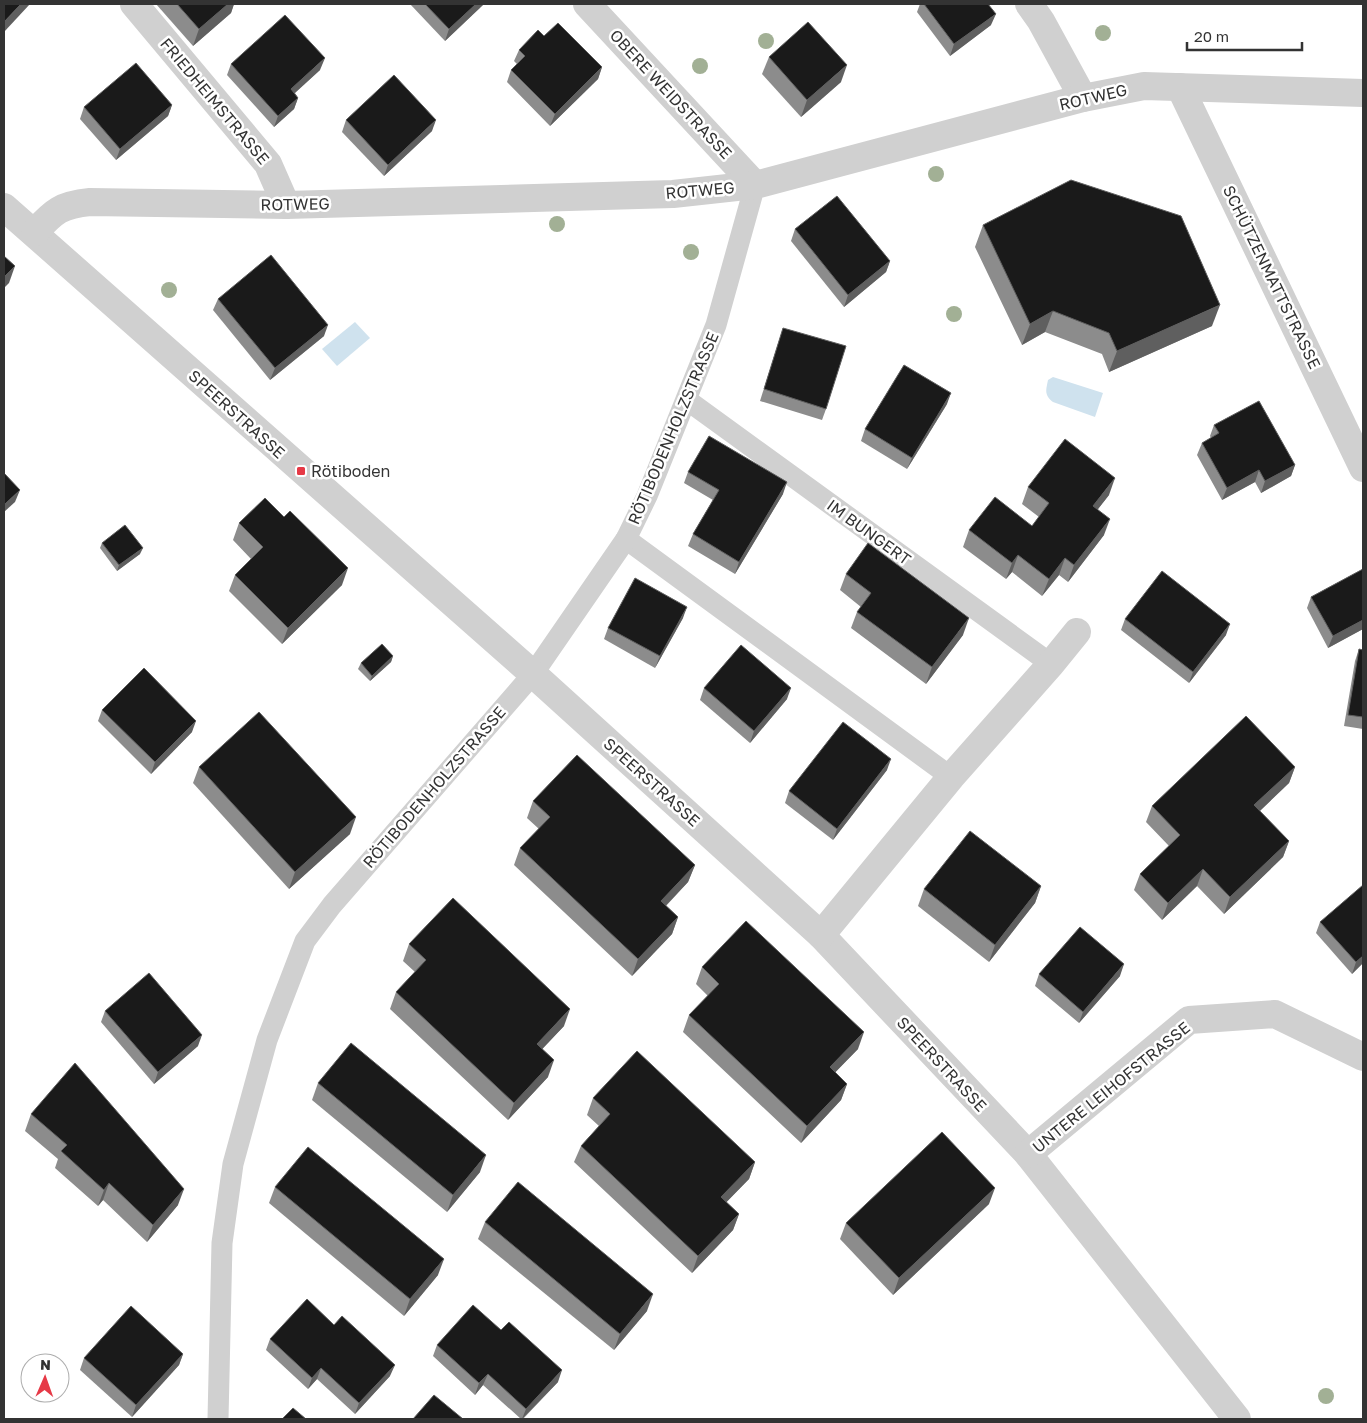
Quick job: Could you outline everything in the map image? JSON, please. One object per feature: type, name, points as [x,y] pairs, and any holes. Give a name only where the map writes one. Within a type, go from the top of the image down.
[{"type":"street","name":"FRIEDHEIMSTRASSE","points":[[134,4],[268,164],[286,205]]},
{"type":"street","name":"OBERE WEIDSTRASSE","points":[[587,4],[755,185]]},
{"type":"street","points":[[1029,4],[1041,21],[1083,98]]},
{"type":"street","name":"ROTWEG","points":[[35,232],[56,211],[70,204],[90,202],[286,205],[673,194],[755,185],[1083,98],[1144,86],[1363,93]]},
{"type":"street","name":"SCHÜTZENMATTSTRASSE","points":[[1180,87],[1363,468]]},
{"type":"street","name":"SPEERSTRASSE","points":[[4,207],[35,232],[309,478],[533,674],[821,935],[1028,1154],[1237,1419]]},
{"type":"street","points":[[821,935],[951,777],[1052,664],[1078,632]]},
{"type":"street","name":"UNTERE LEIHOFSTRASSE","points":[[1028,1154],[1190,1020],[1275,1014],[1363,1057]]},
{"type":"lane","name":"RÖTIBODENHOLZSTRASSE","points":[[218,1419],[222,1243],[233,1164],[266,1040],[305,941],[332,905],[533,674],[626,539],[647,496],[716,325],[755,185]]},
{"type":"lane","name":"IM BUNGERT","points":[[686,400],[1052,664]]},
{"type":"lane","points":[[626,539],[951,777]]},
{"type":"water","points":[[355,322],[370,338],[337,366],[322,349]]},
{"type":"water","points":[[1053,377],[1103,393],[1095,417],[1053,402],[1046,392],[1048,380]]},
{"type":"building","points":[[4,4],[21,4],[4,22]]},
{"type":"building","points":[[177,4],[228,4],[199,29]]},
{"type":"building","points":[[425,4],[476,4],[449,29]]},
{"type":"building","points":[[924,4],[988,4],[996,14],[954,44]]},
{"type":"building","points":[[285,15],[325,58],[291,89],[298,98],[278,116],[231,64]]},
{"type":"building","points":[[808,22],[847,65],[807,100],[769,57]]},
{"type":"building","points":[[558,23],[602,67],[555,114],[511,70],[525,56],[519,50],[538,30],[544,36]]},
{"type":"building","points":[[136,63],[172,105],[120,149],[84,107]]},
{"type":"building","points":[[394,75],[436,120],[388,165],[346,120]]},
{"type":"building","points":[[1071,180],[1181,216],[1220,305],[1117,351],[1109,333],[1053,311],[1030,324],[983,225]]},
{"type":"building","points":[[837,196],[890,261],[848,295],[795,229]]},
{"type":"building","points":[[271,255],[328,325],[275,368],[218,299]]},
{"type":"building","points":[[4,256],[15,266],[4,277]]},
{"type":"building","points":[[783,328],[846,346],[826,409],[764,389]]},
{"type":"building","points":[[904,365],[951,393],[912,458],[865,429]]},
{"type":"building","points":[[1259,401],[1295,465],[1265,481],[1259,470],[1227,488],[1202,443],[1219,433],[1214,425]]},
{"type":"building","points":[[709,436],[787,482],[739,562],[693,534],[719,490],[688,472]]},
{"type":"building","points":[[1065,439],[1115,478],[1093,506],[1110,519],[1074,565],[1065,558],[1049,579],[1018,555],[1012,563],[969,530],[995,497],[1032,526],[1049,503],[1028,487]]},
{"type":"building","points":[[4,473],[20,490],[4,505]]},
{"type":"building","points":[[265,498],[284,517],[290,511],[348,568],[288,628],[235,575],[263,547],[239,523]]},
{"type":"building","points":[[125,525],[143,548],[119,565],[102,543]]},
{"type":"building","points":[[868,543],[969,618],[932,667],[857,612],[871,593],[846,574]]},
{"type":"building","points":[[1363,569],[1363,620],[1333,636],[1311,597]]},
{"type":"building","points":[[1162,571],[1230,624],[1193,672],[1125,619]]},
{"type":"building","points":[[635,578],[687,607],[660,656],[608,628]]},
{"type":"building","points":[[382,644],[393,656],[372,676],[361,663]]},
{"type":"building","points":[[741,645],[791,688],[754,731],[704,688]]},
{"type":"building","points":[[1359,649],[1363,650],[1363,717],[1348,715]]},
{"type":"building","points":[[144,668],[196,721],[155,762],[102,710]]},
{"type":"building","points":[[259,712],[356,817],[295,872],[199,767]]},
{"type":"building","points":[[1246,716],[1295,767],[1254,805],[1289,841],[1230,897],[1203,869],[1168,903],[1140,874],[1180,835],[1152,806]]},
{"type":"building","points":[[843,722],[891,759],[837,829],[789,791]]},
{"type":"building","points":[[577,755],[695,865],[661,901],[678,917],[638,959],[520,848],[550,817],[533,801]]},
{"type":"building","points":[[970,831],[1041,886],[995,945],[924,889]]},
{"type":"building","points":[[1363,885],[1363,956],[1356,962],[1320,922]]},
{"type":"building","points":[[453,898],[570,1009],[537,1044],[554,1060],[514,1103],[396,992],[426,960],[409,944]]},
{"type":"building","points":[[746,921],[864,1032],[830,1067],[847,1084],[807,1126],[689,1015],[719,984],[702,967]]},
{"type":"building","points":[[1080,927],[1124,964],[1083,1012],[1039,974]]},
{"type":"building","points":[[149,973],[202,1035],[158,1072],[105,1011]]},
{"type":"building","points":[[351,1043],[486,1155],[453,1195],[318,1083]]},
{"type":"building","points":[[637,1051],[755,1162],[721,1197],[739,1214],[698,1256],[581,1146],[610,1114],[593,1098]]},
{"type":"building","points":[[75,1063],[184,1189],[153,1225],[109,1183],[104,1190],[61,1151],[67,1145],[31,1114]]},
{"type":"building","points":[[942,1132],[995,1188],[899,1278],[846,1223]]},
{"type":"building","points":[[308,1147],[444,1259],[410,1299],[275,1187]]},
{"type":"building","points":[[518,1182],[653,1294],[620,1334],[485,1222]]},
{"type":"building","points":[[307,1299],[334,1325],[342,1316],[395,1365],[359,1403],[321,1368],[312,1378],[270,1339]]},
{"type":"building","points":[[473,1305],[501,1330],[509,1322],[562,1370],[526,1409],[488,1374],[479,1383],[437,1345]]},
{"type":"building","points":[[131,1306],[183,1354],[136,1405],[84,1358]]},
{"type":"building","points":[[434,1395],[463,1419],[413,1419]]},
{"type":"building","points":[[293,1408],[306,1419],[282,1419]]},
{"type":"place","name":"Rötiboden","points":[[301,471]]}]
